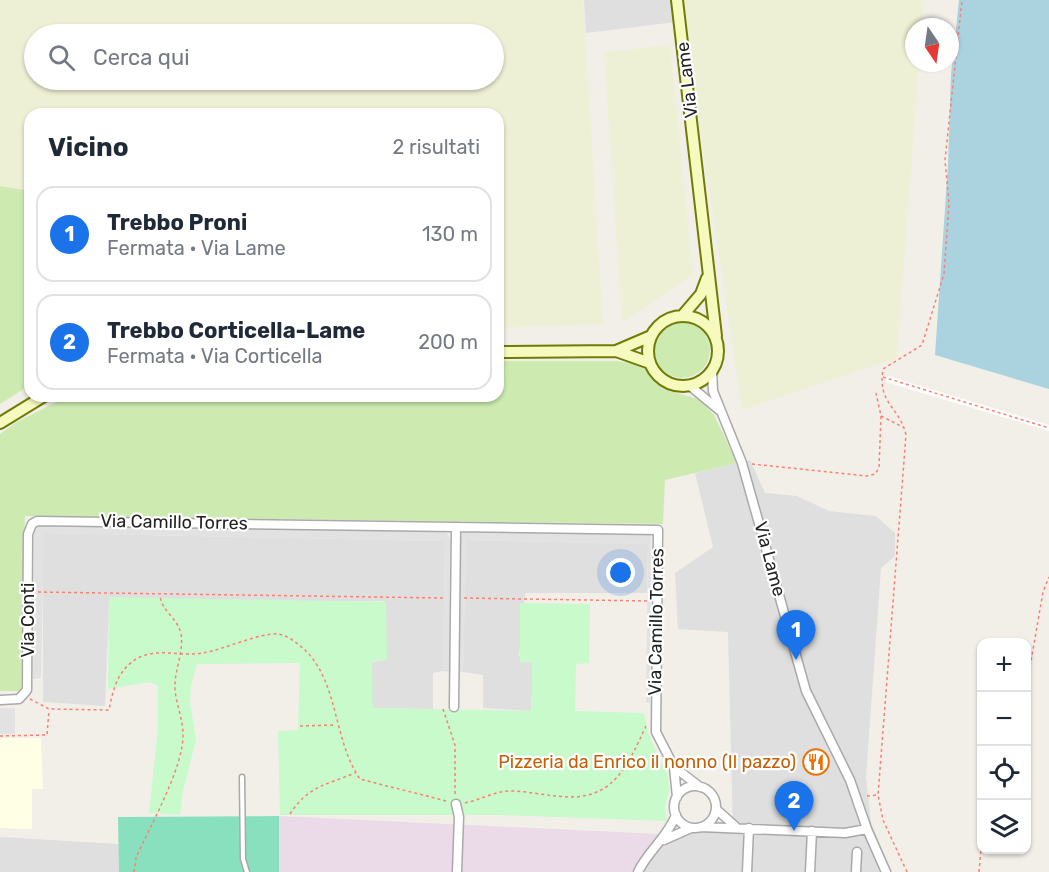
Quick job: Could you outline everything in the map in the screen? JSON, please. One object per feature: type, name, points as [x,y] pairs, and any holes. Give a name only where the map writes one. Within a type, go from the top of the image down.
[{"type":"street","name":"Via Lame","points":[[677,0],[716,336]]},
{"type":"street","name":"Via Lame","points":[[683,315],[701,294],[709,266]]},
{"type":"street","points":[[683,315],[701,320],[716,336],[718,356],[712,371],[702,381],[689,385],[676,385],[663,380],[650,363],[648,348],[651,336],[662,322],[683,315]]},
{"type":"street","points":[[616,351],[651,336]]},
{"type":"street","points":[[504,352],[616,351],[650,363]]},
{"type":"street","name":"Via Lame","points":[[712,371],[713,391],[742,463],[806,691],[857,799],[886,872]]},
{"type":"street","name":"Via Lame","points":[[689,385],[721,411]]},
{"type":"street","points":[[0,423],[34,402]]},
{"type":"street","name":"Via Camillo Torres","points":[[37,521],[658,530],[656,732],[674,767],[677,797]]},
{"type":"street","name":"Via Conti","points":[[24,696],[28,684],[28,534],[32,524],[37,521]]},
{"type":"street","points":[[454,707],[456,527]]},
{"type":"street","points":[[0,700],[19,699],[24,696]]},
{"type":"street","name":"Via Camillo Torres","points":[[674,767],[700,787]]},
{"type":"street","points":[[638,872],[664,840],[676,816],[677,797],[687,788],[700,787],[710,793],[716,809],[736,827]]},
{"type":"street","points":[[456,804],[459,817],[457,872]]},
{"type":"street","points":[[664,840],[697,828],[711,820],[716,809]]},
{"type":"street","points":[[676,816],[680,821],[697,828],[736,827],[845,833],[867,829]]},
{"type":"street","points":[[747,872],[749,828]]},
{"type":"street","points":[[810,872],[812,831]]},
{"type":"street","points":[[856,872],[857,852]]},
{"type":"lane","points":[[242,777],[243,859],[247,872]]},
{"type":"path","points":[[907,872],[883,820],[878,795],[906,435],[904,428],[886,401],[882,377],[883,369],[921,345],[944,274],[949,204],[945,160],[962,0]]},
{"type":"path","points":[[882,377],[1049,428]]},
{"type":"path","points":[[742,463],[867,476],[875,474],[879,468],[881,416],[876,393]]},
{"type":"path","points":[[881,416],[904,428]]},
{"type":"path","points":[[1031,661],[1043,592],[1049,577]]},
{"type":"path","points":[[28,592],[657,601]]},
{"type":"path","points":[[134,872],[136,858],[182,751],[182,723],[175,688],[181,654],[178,624],[161,602],[160,594]]},
{"type":"path","points":[[24,696],[49,710],[109,710],[115,683],[125,668],[139,658],[152,654],[181,654],[223,649],[275,634],[288,636],[318,664],[342,744],[360,779],[456,804],[509,791],[560,797],[582,797],[600,792],[616,781],[647,724],[655,715]]},
{"type":"path","points":[[454,707],[443,709],[455,745],[456,804]]},
{"type":"path","points":[[0,736],[47,735],[49,710]]},
{"type":"path","points":[[300,726],[337,725]]},
{"type":"path","points":[[290,814],[300,798],[319,785],[356,773]]},
{"type":"path","points":[[857,799],[878,795]]},
{"type":"path","points":[[979,872],[980,854]]},
{"type":"shaded area","points":[[0,0],[583,0],[603,324],[504,328],[504,108],[24,108],[24,190],[0,186]]},
{"type":"shaded area","points":[[584,0],[682,0],[684,21],[586,33]]},
{"type":"shaded area","points":[[681,0],[924,0],[923,18],[905,18],[905,72],[918,72],[897,358],[742,410]]},
{"type":"shaded area","points":[[670,45],[693,275],[622,323],[604,52]]},
{"type":"shaded area","points":[[750,460],[765,493],[797,496],[829,511],[876,516],[895,533],[895,556],[881,568],[866,777],[871,822],[890,872],[643,872],[649,860],[680,835],[707,831],[733,832],[728,632],[678,629],[675,573],[713,547],[695,473]]},
{"type":"shaded area","points":[[39,524],[444,529],[450,538],[449,672],[443,671],[445,541],[44,533],[41,678],[33,679],[34,534]]},
{"type":"shaded area","points":[[465,530],[651,534],[650,703],[646,702],[648,544],[466,540],[463,672],[457,671],[459,536]]},
{"type":"shaded area","points":[[43,533],[445,541],[443,671],[433,673],[433,709],[372,708],[372,662],[385,660],[384,601],[109,604],[105,706],[43,702]]},
{"type":"shaded area","points":[[466,540],[648,544],[647,593],[525,593],[519,656],[534,659],[531,711],[483,708],[483,675],[463,672]]},
{"type":"shaded area","points":[[0,708],[15,708],[15,734],[0,734]]},
{"type":"shaded area","points":[[0,738],[41,738],[43,789],[32,789],[32,829],[0,828]]},
{"type":"shaded area","points":[[279,816],[680,835],[649,860],[643,872],[279,872]]},
{"type":"shaded area","points":[[0,837],[119,844],[119,872],[0,872]]},
{"type":"green space","points":[[0,186],[24,190],[24,389],[0,404]]},
{"type":"green space","points":[[682,322],[693,324],[702,330],[708,339],[710,350],[708,361],[702,370],[693,376],[682,378],[671,376],[662,370],[656,361],[654,350],[656,339],[662,330],[671,324]]},
{"type":"green space","points":[[504,361],[616,361],[637,364],[648,370],[666,390],[699,399],[714,415],[737,463],[665,480],[663,524],[25,516],[21,691],[0,691],[0,434],[15,423],[56,402],[504,402]]},
{"type":"green space","points":[[109,597],[386,602],[387,660],[372,661],[373,708],[531,711],[532,663],[520,662],[520,603],[590,604],[589,663],[576,664],[575,711],[644,713],[648,733],[668,776],[669,791],[665,807],[667,821],[499,815],[280,815],[278,731],[298,730],[300,663],[197,664],[191,685],[190,703],[196,740],[183,791],[180,815],[149,813],[158,728],[158,686],[150,682],[108,689]]},
{"type":"green space","points":[[279,816],[279,872],[119,872],[118,817]]},
{"type":"water","points":[[959,0],[1049,0],[1049,389],[935,355],[948,164],[951,74],[951,72],[959,72],[959,18],[957,18]]},
{"type":"pier","points":[[888,376],[1049,425],[1049,431],[886,382]]},
{"type":"place","name":"Trebbo Proni","points":[[796,660]]},
{"type":"place","name":"Pizzeria da Enrico il nonno (Il pazzo)","points":[[816,762]]},
{"type":"place","name":"Trebbo Corticella-Lame","points":[[794,831]]}]
